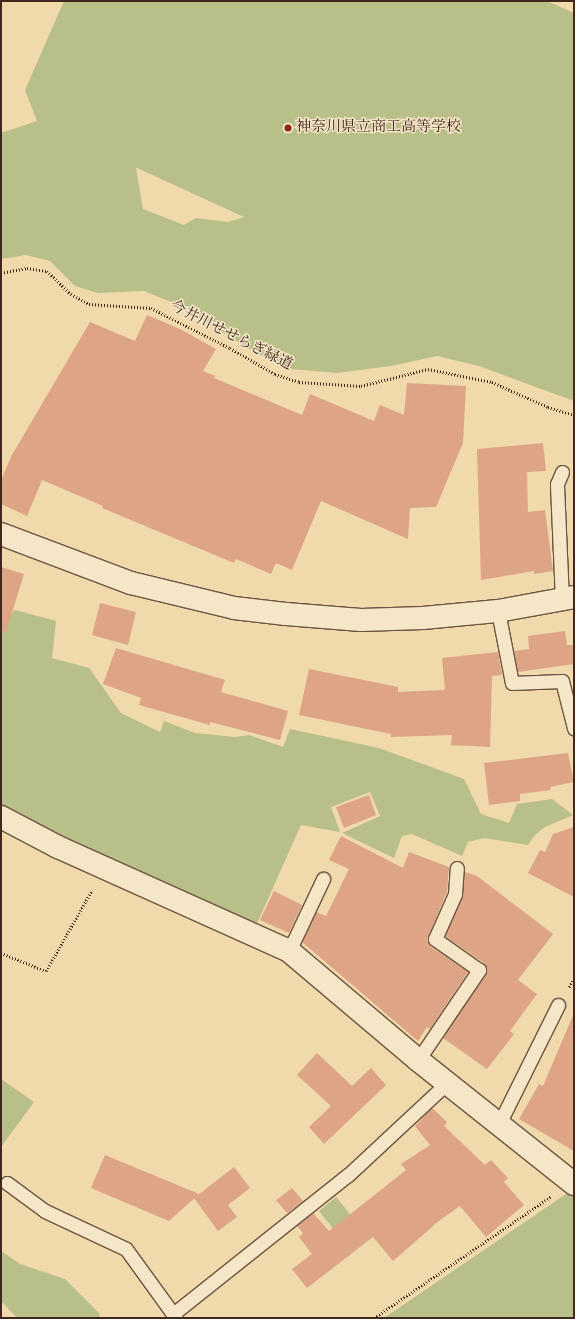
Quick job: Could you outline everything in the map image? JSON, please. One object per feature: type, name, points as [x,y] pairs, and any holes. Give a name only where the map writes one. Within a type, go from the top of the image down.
[{"type":"street","points":[[1,534],[131,583],[234,608],[362,620],[423,618],[498,611],[568,599]]},
{"type":"street","points":[[1,817],[104,868],[289,951],[418,1060],[448,1082],[573,1183]]},
{"type":"lane","points":[[562,472],[558,484],[568,599]]},
{"type":"lane","points":[[498,611],[512,683],[562,681],[574,728]]},
{"type":"lane","points":[[418,1060],[479,970],[435,939],[455,894],[457,868]]},
{"type":"lane","points":[[289,951],[323,879]]},
{"type":"lane","points":[[499,1124],[558,1005]]},
{"type":"lane","points":[[7,1183],[46,1211],[126,1249],[175,1316],[348,1175],[448,1082]]},
{"type":"path","name":"今井川せせらぎ緑道","points":[[1,274],[27,268],[46,271],[71,294],[89,304],[150,308],[230,348],[274,374],[299,382],[361,386],[428,369],[492,382],[548,407],[574,415]]},
{"type":"path","points":[[1,953],[46,971],[104,868]]},
{"type":"path","points":[[374,1318],[573,1183]]},
{"type":"green space","name":"神奈川県立商工高等学校","points":[[64,1],[547,1],[574,13],[574,401],[479,366],[437,356],[391,366],[337,373],[291,369],[257,354],[181,306],[144,291],[98,293],[75,286],[50,261],[26,255],[1,259],[1,133],[37,121],[25,90]],"holes":[[[137,168],[244,217],[228,222],[196,218],[184,225],[143,209]]]},
{"type":"green space","points":[[15,610],[56,621],[52,658],[89,668],[121,713],[160,732],[164,721],[195,733],[235,737],[249,735],[283,747],[290,729],[379,748],[464,779],[481,814],[509,823],[517,804],[552,799],[573,815],[545,827],[535,835],[528,845],[484,838],[468,842],[462,856],[412,834],[402,836],[394,858],[342,833],[380,816],[370,792],[331,807],[340,832],[301,825],[255,928],[1,814],[1,617],[9,616]]},
{"type":"green space","points":[[1,1079],[34,1102],[1,1147]]},
{"type":"green space","points":[[569,1192],[574,1195],[574,1318],[384,1318]]},
{"type":"green space","points":[[336,1197],[362,1229],[335,1231],[319,1211]]},
{"type":"green space","points":[[1,1251],[20,1264],[65,1279],[99,1313],[100,1318],[17,1318],[1,1301]]},
{"type":"building","points":[[147,315],[180,329],[216,349],[203,371],[215,376],[214,378],[302,415],[310,394],[374,421],[380,405],[404,415],[407,383],[466,386],[463,443],[436,507],[410,508],[408,539],[321,501],[292,570],[276,563],[271,574],[236,559],[234,563],[102,508],[103,506],[42,480],[27,516],[1,504],[1,480],[12,455],[90,322],[135,341]]},
{"type":"building","points":[[543,443],[546,471],[527,472],[528,512],[545,510],[553,571],[534,574],[534,571],[481,580],[477,449]]},
{"type":"building","points":[[1,567],[24,574],[6,632],[1,631]]},
{"type":"building","points":[[100,603],[136,612],[128,645],[92,635]]},
{"type":"building","points":[[565,631],[567,645],[574,645],[574,664],[518,672],[514,651],[529,649],[528,636]]},
{"type":"building","points":[[116,648],[225,680],[221,692],[288,711],[280,740],[210,722],[210,725],[139,705],[141,698],[103,684]]},
{"type":"building","points":[[498,652],[502,675],[492,676],[490,747],[451,745],[452,735],[391,737],[391,734],[299,715],[309,669],[398,687],[398,692],[445,690],[442,658]]},
{"type":"building","points":[[568,753],[574,782],[550,787],[551,790],[520,794],[520,801],[489,805],[484,763]]},
{"type":"building","points":[[369,795],[376,815],[344,828],[336,807]]},
{"type":"building","points":[[574,827],[574,897],[528,873],[540,850],[545,852],[553,834]]},
{"type":"building","points":[[341,836],[403,868],[409,852],[449,867],[447,892],[427,940],[430,946],[468,972],[430,1029],[427,1027],[418,1041],[302,942],[316,912],[326,916],[349,869],[329,860]]},
{"type":"building","points":[[465,872],[477,876],[553,934],[518,980],[537,994],[510,1031],[514,1034],[487,1069],[443,1038],[487,971],[484,963],[445,936],[462,897]]},
{"type":"building","points":[[274,891],[302,905],[289,933],[260,920]]},
{"type":"building","points":[[574,1013],[574,1151],[519,1119],[539,1084],[543,1086]]},
{"type":"building","points":[[317,1053],[352,1086],[371,1068],[386,1085],[324,1144],[309,1127],[331,1106],[297,1075]]},
{"type":"building","points":[[432,1108],[447,1122],[444,1126],[485,1165],[491,1160],[508,1178],[504,1182],[524,1205],[486,1237],[460,1206],[440,1220],[393,1261],[373,1237],[307,1288],[292,1269],[312,1254],[299,1237],[303,1233],[297,1226],[313,1213],[329,1231],[406,1170],[401,1164],[430,1145],[415,1126]]},
{"type":"building","points":[[105,1155],[199,1194],[169,1221],[91,1188]]},
{"type":"building","points":[[234,1167],[250,1188],[228,1205],[237,1217],[218,1231],[194,1198]]},
{"type":"building","points":[[292,1188],[303,1201],[287,1213],[276,1200]]},
{"type":"place","name":"神奈川県立商工高等学校","points":[[288,128]]}]
